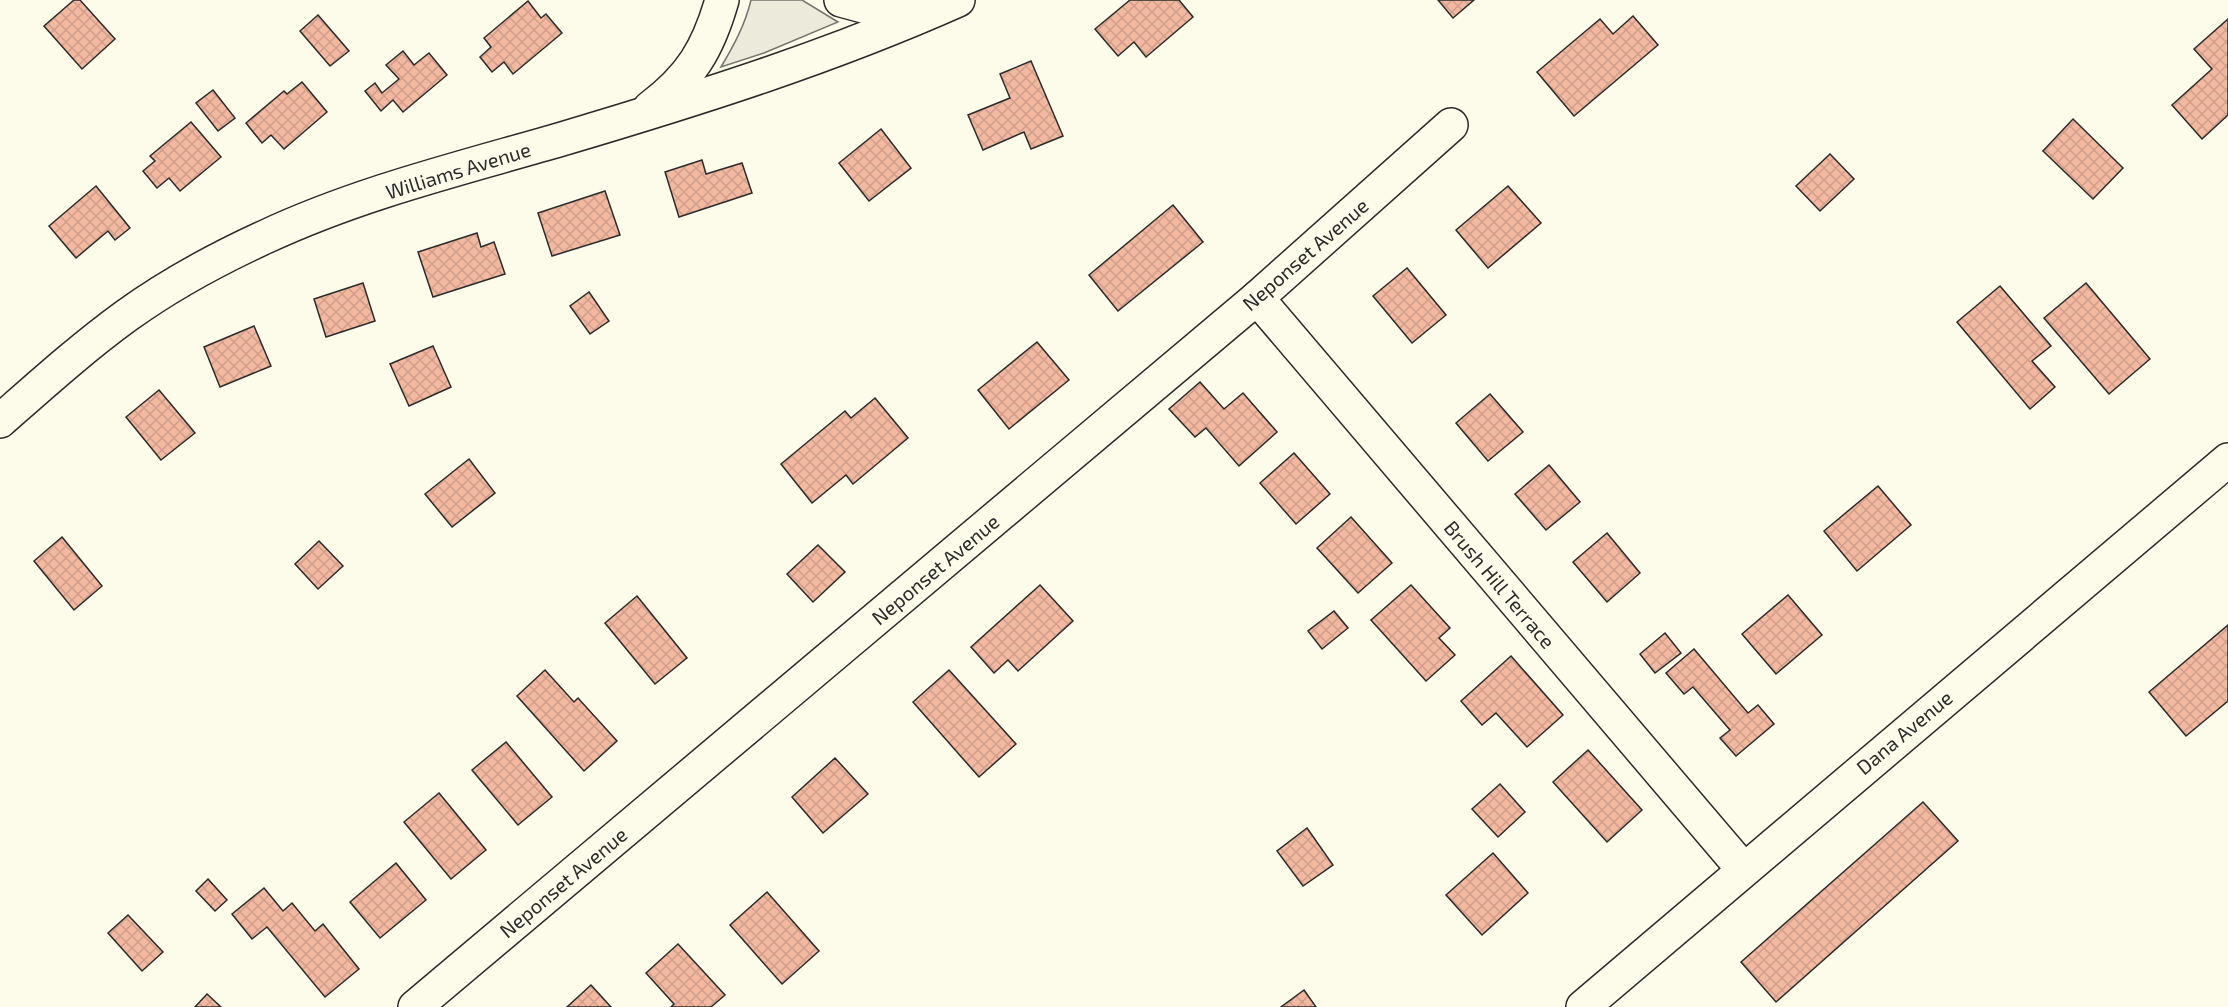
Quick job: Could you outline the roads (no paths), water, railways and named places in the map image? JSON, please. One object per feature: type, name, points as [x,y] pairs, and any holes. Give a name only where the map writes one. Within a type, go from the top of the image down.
[{"type":"street","points":[[638,117],[677,85],[694,66],[707,42],[722,0]]},
{"type":"street","points":[[841,0],[885,12],[928,13]]},
{"type":"street","name":"Williams Avenue","points":[[0,421],[127,315],[187,278],[264,237],[322,213],[394,188],[638,117],[825,54],[958,0]]},
{"type":"street","name":"Neponset Avenue","points":[[415,1007],[1257,298],[1451,125]]},
{"type":"street","name":"Brush Hill Terrace","points":[[1257,298],[1743,869]]},
{"type":"street","name":"Dana Avenue","points":[[1583,1007],[2228,460]]}]
